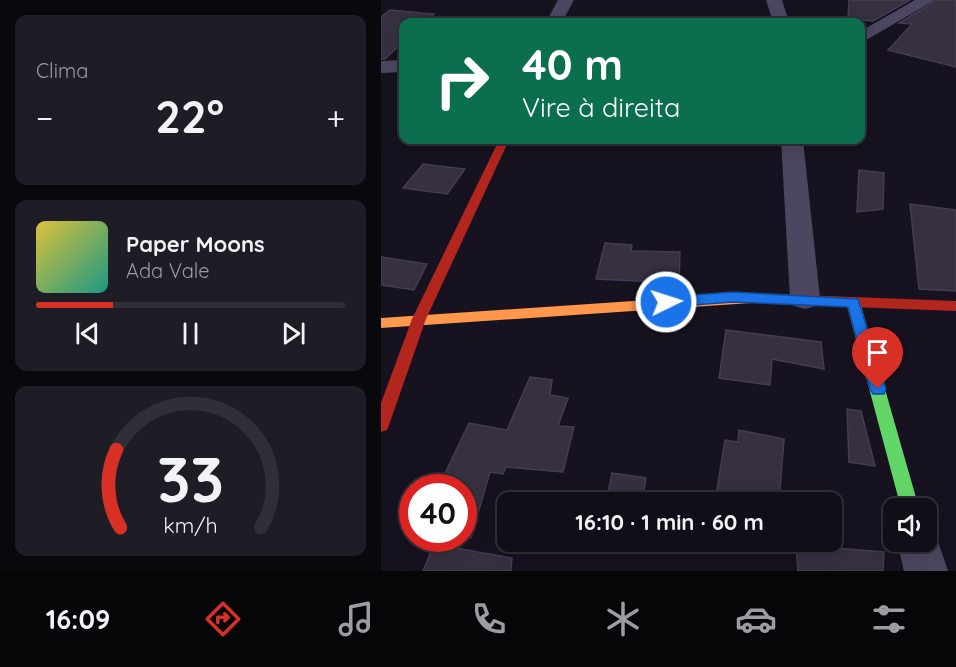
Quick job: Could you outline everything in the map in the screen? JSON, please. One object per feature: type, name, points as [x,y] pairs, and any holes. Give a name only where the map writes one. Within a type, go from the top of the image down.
[{"type":"street","points":[[556,18],[566,0]]},
{"type":"street","points":[[774,0],[780,18]]},
{"type":"street","points":[[865,36],[927,0]]},
{"type":"street","points":[[381,67],[399,66]]},
{"type":"street","points":[[381,425],[419,319],[502,144]]},
{"type":"street","points":[[792,144],[805,298]]},
{"type":"street","points":[[381,324],[419,319],[733,297],[805,298],[956,306]]},
{"type":"street","points":[[853,302],[906,498]]},
{"type":"street","points":[[921,552],[926,571]]},
{"type":"building","points":[[849,0],[910,0],[873,21],[865,20],[865,18],[848,18]]},
{"type":"building","points":[[937,0],[956,0],[956,67],[888,50],[912,24],[899,23]]},
{"type":"building","points":[[390,10],[434,14],[430,18],[399,18],[399,46],[385,59],[381,59],[381,17]]},
{"type":"building","points":[[423,164],[465,169],[447,194],[403,188]]},
{"type":"building","points":[[859,170],[884,173],[883,209],[857,212]]},
{"type":"building","points":[[910,204],[956,210],[956,291],[919,289]]},
{"type":"building","points":[[605,243],[632,245],[631,251],[680,252],[679,283],[596,279]]},
{"type":"building","points":[[381,257],[427,264],[414,290],[381,285]]},
{"type":"building","points":[[726,330],[821,342],[824,369],[772,359],[770,385],[719,378]]},
{"type":"building","points":[[530,377],[552,380],[550,395],[568,398],[558,426],[574,427],[563,472],[506,467],[503,474],[490,472],[477,517],[477,474],[445,474],[469,423],[507,430]]},
{"type":"building","points":[[847,409],[861,411],[875,466],[849,462]]},
{"type":"building","points":[[739,430],[784,439],[780,492],[717,492],[725,440],[738,442]]},
{"type":"building","points":[[612,473],[646,478],[644,492],[608,492]]},
{"type":"building","points":[[842,549],[884,552],[883,571],[798,571],[797,552],[842,552]]},
{"type":"building","points":[[431,552],[477,552],[512,558],[511,571],[423,571]]},
{"type":"traffic: fast","points":[[853,302],[907,498]]},
{"type":"traffic: slow","points":[[381,323],[751,298]]},
{"type":"traffic: jam","points":[[381,425],[419,319],[502,144]]},
{"type":"traffic: jam","points":[[751,298],[956,306]]},
{"type":"route","points":[[666,302],[733,297],[805,298],[853,302],[878,389]]}]
